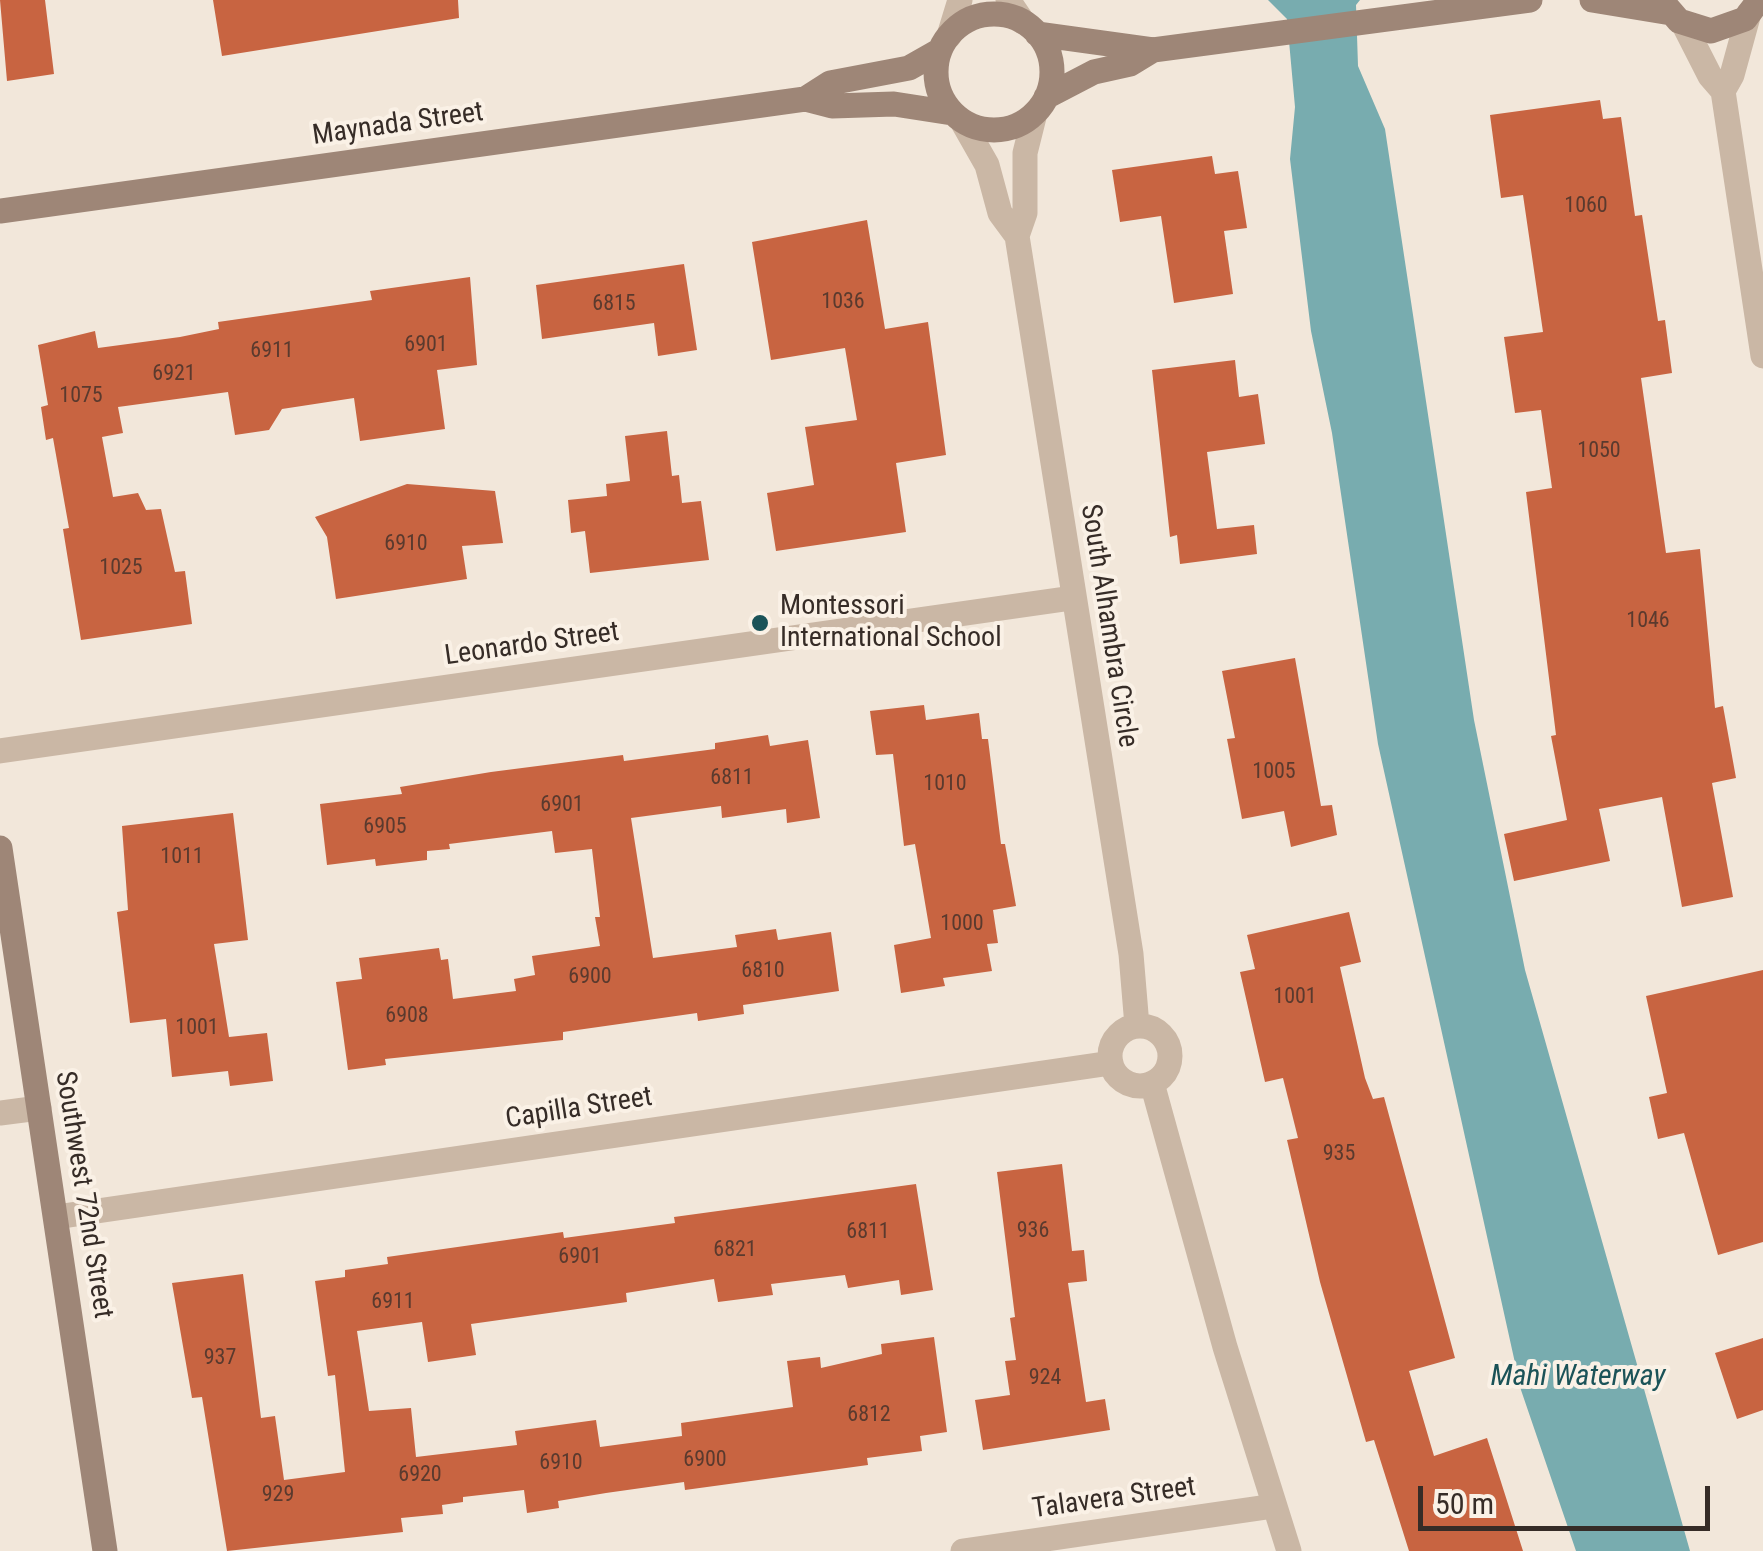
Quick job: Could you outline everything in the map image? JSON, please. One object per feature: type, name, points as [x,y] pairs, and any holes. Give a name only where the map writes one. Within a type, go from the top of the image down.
[{"type":"street","points":[[960,0],[944,44],[937,84],[957,117],[1000,130],[1019,125],[1040,105],[1094,72],[1130,64],[1153,50]]},
{"type":"street","points":[[1008,0],[1051,64],[1040,105]]},
{"type":"street","points":[[944,44],[976,17],[991,14],[1030,28],[1153,50],[1530,0]]},
{"type":"street","points":[[1592,0],[1672,12],[1712,31],[1729,27],[1757,5]]},
{"type":"street","points":[[1723,91],[1757,5]]},
{"type":"street","points":[[1672,12],[1723,91],[1763,356]]},
{"type":"street","name":"Maynada Street","points":[[805,99],[830,83],[908,68],[944,44]]},
{"type":"street","name":"Maynada Street","points":[[0,211],[805,99],[832,106],[894,104],[957,117]]},
{"type":"street","name":"South Alhambra Circle","points":[[1040,105],[1025,153],[1024,213],[1017,236],[1131,954],[1137,1026]]},
{"type":"street","name":"South Alhambra Circle","points":[[957,117],[983,155],[1000,213],[1017,236]]},
{"type":"street","name":"Leonardo Street","points":[[0,751],[1072,598]]},
{"type":"street","name":"Southwest 72nd Street","points":[[0,848],[105,1551]]},
{"type":"street","points":[[1137,1026],[1154,1030],[1168,1044],[1170,1062],[1152,1084],[1126,1083],[1110,1062],[1116,1038],[1137,1026]]},
{"type":"street","name":"Capilla Street","points":[[56,1217],[1110,1062]]},
{"type":"street","points":[[1152,1084],[1179,1189],[1289,1551]]},
{"type":"street","points":[[0,1113],[39,1108]]},
{"type":"street","name":"Talavera Street","points":[[963,1551],[1274,1506]]},
{"type":"water","name":"Mahi Waterway","points":[[1268,0],[1360,0],[1356,5],[1358,66],[1385,129],[1474,720],[1525,970],[1690,1551],[1576,1551],[1521,1390],[1378,744],[1332,433],[1311,331],[1290,159],[1295,107],[1287,19]]},
{"type":"building","points":[[0,0],[45,0],[54,74],[7,81]]},
{"type":"building","points":[[213,0],[458,0],[459,18],[222,56]]},
{"type":"building","points":[[1600,100],[1603,119],[1621,117],[1635,216],[1642,215],[1658,321],[1665,320],[1672,373],[1641,378],[1666,553],[1700,549],[1715,708],[1723,706],[1736,778],[1712,783],[1733,897],[1682,907],[1662,797],[1599,809],[1610,861],[1514,881],[1504,834],[1567,820],[1551,736],[1556,735],[1526,492],[1552,488],[1541,410],[1515,413],[1504,337],[1543,332],[1523,195],[1501,198],[1490,115]]},
{"type":"building","points":[[1212,156],[1215,174],[1238,171],[1247,228],[1224,231],[1233,294],[1174,303],[1161,216],[1120,222],[1112,170]]},
{"type":"building","points":[[867,220],[885,329],[928,322],[946,455],[896,463],[906,532],[776,551],[767,493],[814,485],[805,427],[857,420],[845,348],[771,360],[752,242]]},
{"type":"building","points":[[684,264],[697,350],[658,356],[654,323],[542,339],[536,285]]},
{"type":"building","points":[[470,277],[477,365],[437,370],[445,429],[360,441],[354,398],[282,409],[269,430],[235,435],[228,392],[118,407],[123,433],[102,437],[113,497],[138,493],[146,510],[161,509],[175,572],[185,571],[192,624],[81,640],[63,529],[69,528],[53,438],[46,440],[41,407],[48,405],[38,345],[95,331],[98,348],[180,337],[219,329],[218,322],[372,300],[370,291]]},
{"type":"building","points":[[1235,360],[1239,397],[1258,394],[1265,444],[1207,452],[1217,529],[1254,525],[1257,554],[1180,564],[1177,535],[1170,537],[1152,370]]},
{"type":"building","points":[[667,431],[672,476],[679,475],[682,503],[701,501],[709,560],[590,573],[585,531],[571,533],[568,500],[607,496],[606,484],[630,481],[625,436]]},
{"type":"building","points":[[407,484],[495,491],[503,543],[462,546],[467,579],[336,599],[327,537],[315,517]]},
{"type":"building","points":[[1295,658],[1321,806],[1332,805],[1337,835],[1291,847],[1284,811],[1242,819],[1227,739],[1235,738],[1222,671]]},
{"type":"building","points":[[924,705],[926,720],[979,713],[982,739],[988,739],[1001,844],[1005,844],[1016,906],[993,910],[998,943],[987,944],[992,971],[943,978],[945,986],[901,993],[894,945],[931,938],[915,844],[904,846],[893,754],[876,755],[870,711]]},
{"type":"building","points":[[768,735],[770,746],[808,740],[820,818],[787,823],[786,809],[722,818],[721,806],[631,818],[653,958],[737,947],[735,935],[776,929],[778,940],[831,932],[839,991],[743,1005],[744,1014],[698,1021],[697,1013],[563,1032],[563,1040],[385,1059],[386,1065],[348,1070],[336,982],[362,979],[359,958],[439,948],[441,960],[448,959],[453,999],[516,991],[514,979],[535,975],[532,956],[600,946],[595,917],[600,917],[592,849],[555,853],[552,831],[449,844],[450,849],[427,851],[427,860],[376,866],[375,859],[327,865],[320,804],[402,794],[400,787],[491,772],[623,755],[624,761],[715,749],[715,743]]},
{"type":"building","points":[[233,813],[248,940],[214,944],[229,1037],[267,1033],[273,1081],[230,1086],[228,1071],[172,1077],[166,1019],[130,1023],[117,912],[128,910],[122,826]]},
{"type":"building","points":[[1349,912],[1361,962],[1340,967],[1365,1078],[1373,1099],[1384,1097],[1455,1358],[1409,1371],[1434,1456],[1487,1438],[1523,1551],[1409,1551],[1374,1440],[1366,1442],[1320,1282],[1287,1140],[1298,1138],[1283,1078],[1265,1082],[1240,972],[1255,969],[1247,935]]},
{"type":"building","points":[[1763,970],[1763,1242],[1718,1255],[1684,1133],[1658,1139],[1649,1097],[1667,1093],[1646,996]]},
{"type":"building","points":[[1062,1164],[1072,1251],[1084,1250],[1087,1281],[1068,1283],[1086,1402],[1105,1399],[1110,1430],[983,1450],[975,1400],[1010,1395],[1005,1361],[1016,1360],[1010,1318],[1015,1317],[997,1172]]},
{"type":"building","points":[[916,1184],[933,1290],[901,1295],[899,1280],[848,1288],[845,1275],[771,1284],[773,1295],[718,1302],[714,1279],[626,1293],[627,1302],[471,1324],[476,1355],[428,1362],[422,1322],[357,1331],[369,1411],[411,1408],[416,1457],[517,1445],[515,1431],[596,1420],[600,1447],[682,1436],[681,1423],[793,1407],[787,1361],[820,1357],[821,1368],[882,1354],[881,1344],[934,1337],[947,1432],[920,1436],[922,1451],[867,1458],[868,1465],[685,1490],[684,1482],[606,1493],[558,1501],[559,1508],[527,1513],[524,1490],[463,1497],[463,1502],[442,1505],[443,1514],[401,1518],[403,1532],[227,1551],[202,1397],[192,1398],[172,1283],[243,1274],[261,1418],[275,1416],[284,1480],[345,1472],[335,1375],[328,1376],[315,1281],[345,1277],[345,1270],[388,1264],[387,1257],[563,1232],[564,1238],[675,1223],[674,1217]]},
{"type":"building","points":[[1763,1338],[1763,1410],[1737,1419],[1715,1353]]},
{"type":"place","name":"Montessori International School","points":[[760,623]]}]
